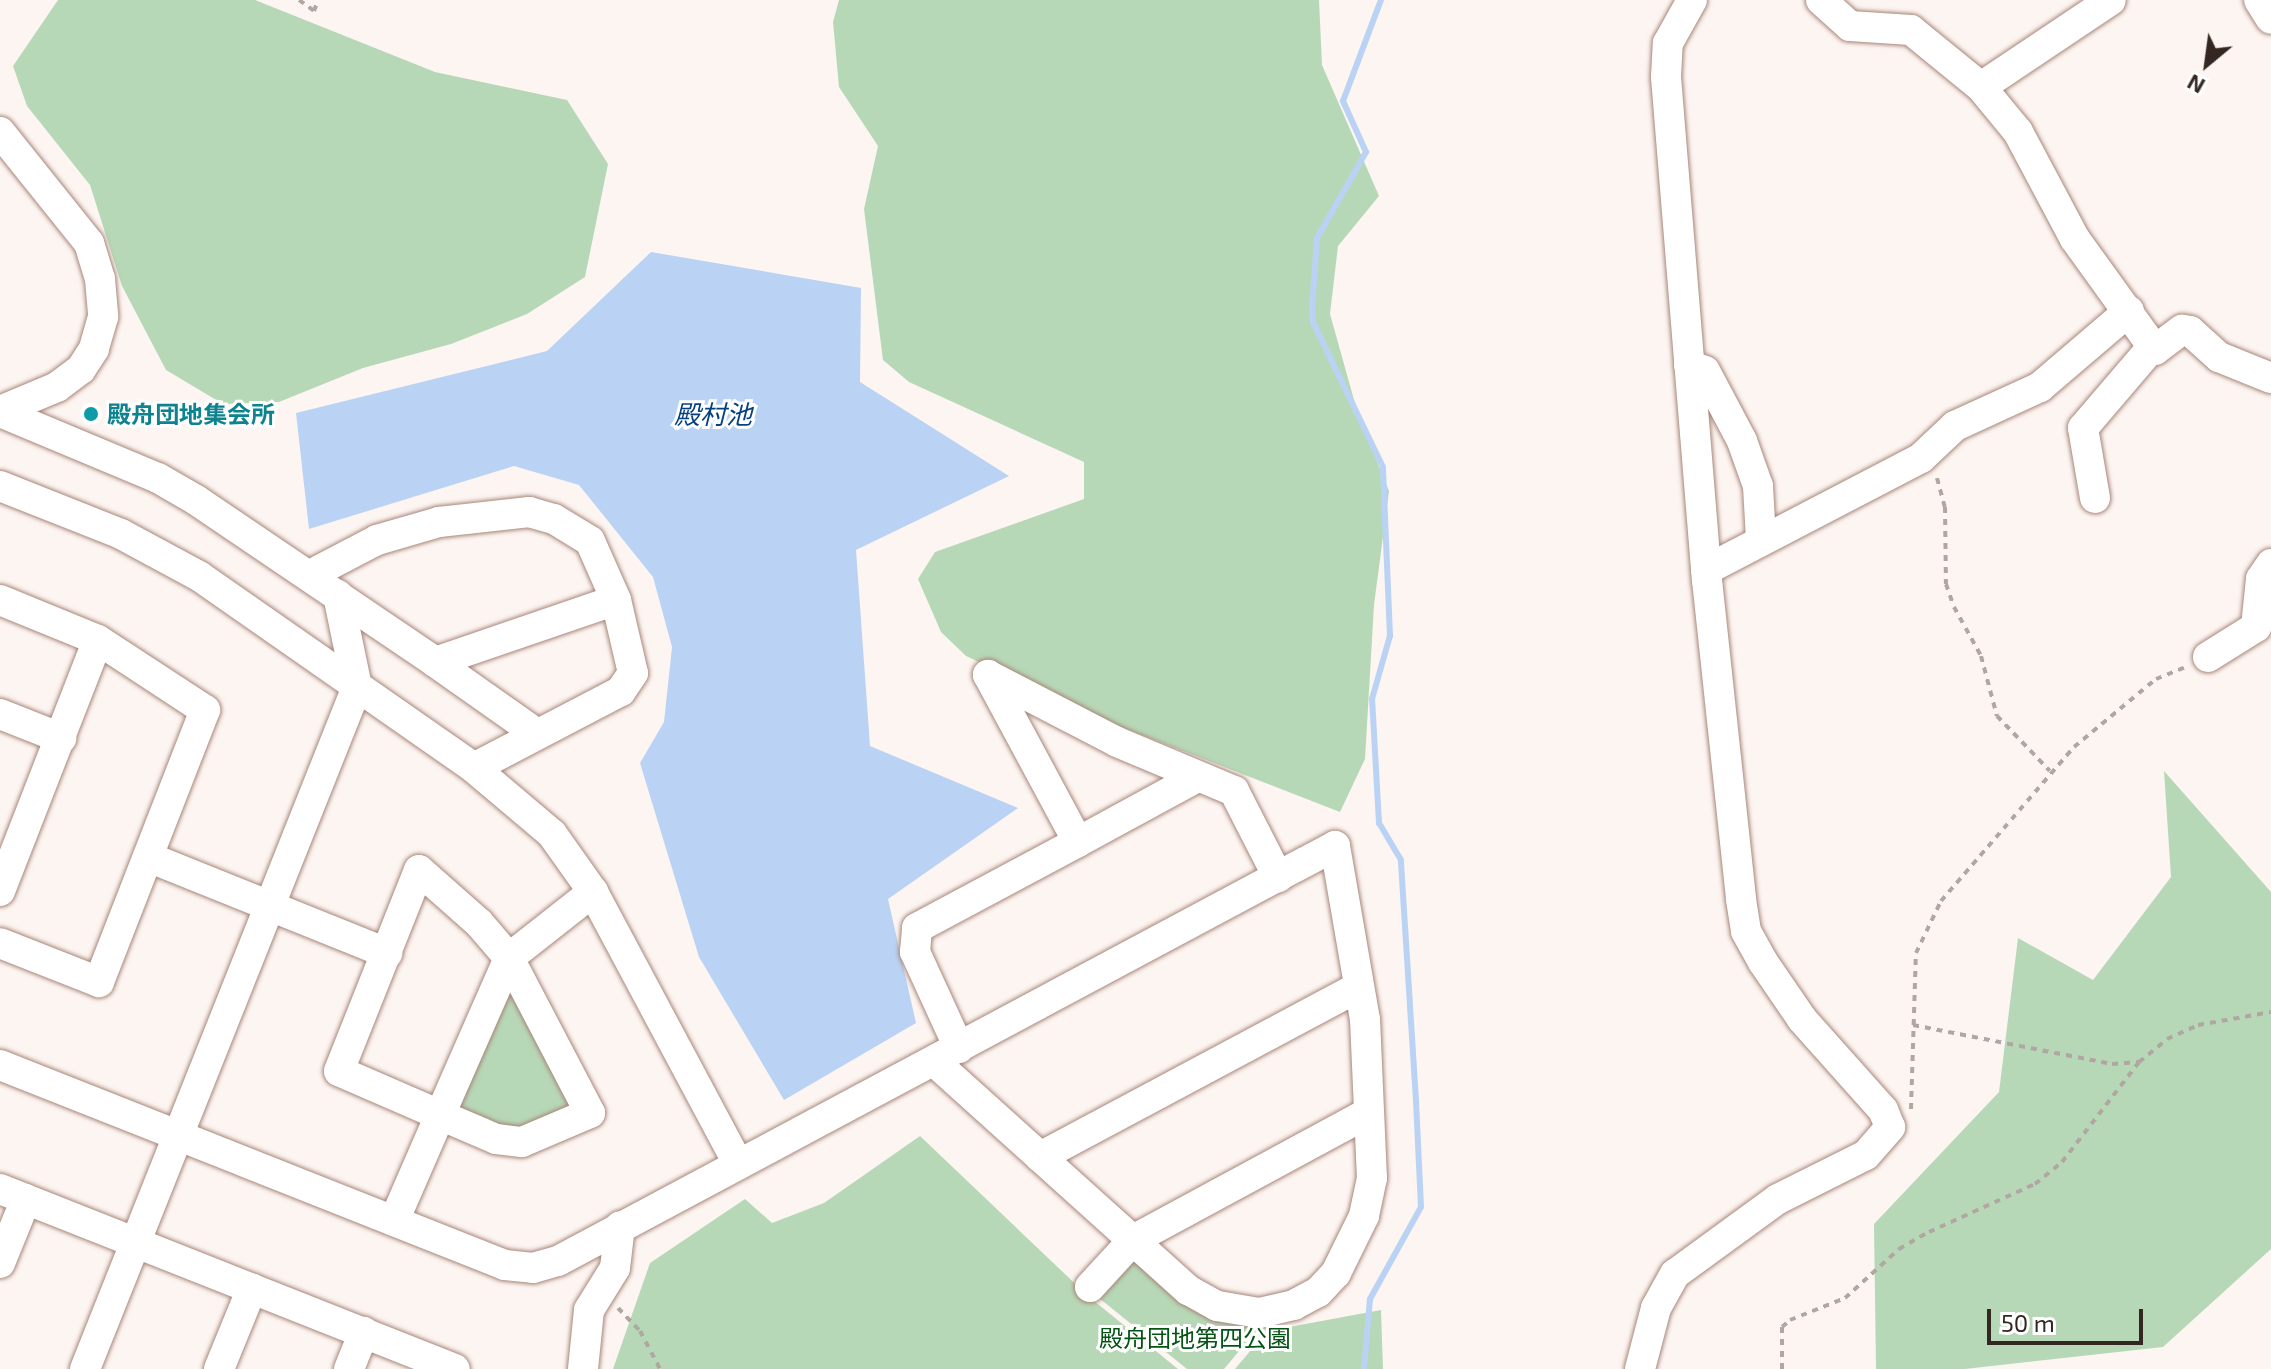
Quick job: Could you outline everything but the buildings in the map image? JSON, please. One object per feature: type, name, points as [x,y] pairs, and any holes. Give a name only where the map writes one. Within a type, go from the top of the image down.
[{"type":"street","points":[[1640,1369],[1656,1308],[1675,1274],[1778,1199],[1866,1155],[1890,1127],[1883,1110],[1802,1019],[1746,931],[1706,570],[1666,68],[1674,29],[1692,0]]},
{"type":"street","points":[[1821,0],[1850,26],[1911,30],[1981,87],[2018,132],[2075,239],[2155,350],[2182,330],[2190,331],[2219,357],[2271,378]]},
{"type":"street","points":[[1981,87],[2111,0]]},
{"type":"street","points":[[2259,0],[2271,19]]},
{"type":"street","points":[[0,132],[89,243],[100,279],[103,317],[94,349],[81,369],[57,387],[0,412]]},
{"type":"street","points":[[1706,570],[1715,570],[1761,540],[1931,449],[1955,426],[2040,387],[2129,311]]},
{"type":"street","points":[[2095,498],[2083,428],[2153,346]]},
{"type":"street","points":[[1689,365],[1705,371],[1742,441],[1760,497],[1761,540]]},
{"type":"street","points":[[0,412],[158,478],[310,575],[537,734]]},
{"type":"street","points":[[0,486],[157,551],[474,768],[552,834],[593,892],[738,1163]]},
{"type":"street","points":[[310,575],[389,537],[439,522],[529,512],[554,519],[590,541],[616,600],[634,660],[628,682],[474,768]]},
{"type":"street","points":[[2208,657],[2256,627],[2261,579],[2271,564]]},
{"type":"street","points":[[85,1369],[357,687],[338,595]]},
{"type":"street","points":[[0,600],[98,640],[205,710],[99,982],[0,943]]},
{"type":"street","points":[[435,662],[616,600]]},
{"type":"street","points":[[0,891],[11,832],[61,738],[98,640]]},
{"type":"street","points":[[1078,842],[988,675],[1197,777],[1234,791],[1278,877]]},
{"type":"street","points":[[0,714],[61,738]]},
{"type":"street","points":[[0,1065],[505,1265],[533,1268],[558,1261],[620,1226],[946,1054],[1335,846],[1365,1019],[1372,1178],[1364,1216],[1329,1282],[1294,1305],[1244,1314],[1217,1306],[1188,1290],[1040,1157],[946,1054],[915,952],[917,928],[1197,777]]},
{"type":"street","points":[[148,857],[387,953]]},
{"type":"street","points":[[419,870],[479,923],[509,958],[590,1113],[522,1142],[496,1139],[339,1071],[419,870]]},
{"type":"street","points":[[394,1221],[509,958],[593,892]]},
{"type":"street","points":[[1040,1157],[1359,987]]},
{"type":"street","points":[[1090,1287],[1133,1240],[1368,1113]]},
{"type":"street","points":[[0,1263],[13,1194],[455,1369]]},
{"type":"street","points":[[583,1369],[595,1297],[615,1268],[620,1226]]},
{"type":"street","points":[[219,1369],[252,1288]]},
{"type":"street","points":[[349,1369],[364,1332]]},
{"type":"path","points":[[299,0],[314,11],[318,0]]},
{"type":"path","points":[[1931,449],[1945,507],[1946,584],[1954,607],[1981,656],[1997,716],[2050,771]]},
{"type":"path","points":[[1890,1127],[1904,1127],[1910,1112],[1916,953],[1925,928],[1941,901],[2050,771],[2156,679],[2208,657]]},
{"type":"path","points":[[1782,1369],[1782,1327],[1790,1320],[1845,1298],[1899,1249],[1929,1232],[2035,1184],[2062,1162],[2139,1062],[2167,1039],[2198,1025],[2271,1012]]},
{"type":"path","points":[[1913,1025],[2059,1056],[2112,1064],[2139,1062]]},
{"type":"path","points":[[595,1297],[623,1311],[660,1369]]},
{"type":"green space","points":[[58,0],[255,0],[435,72],[567,100],[608,164],[585,277],[527,314],[451,344],[363,368],[279,402],[223,404],[166,370],[122,286],[90,185],[27,106],[13,66]]},
{"type":"green space","points":[[839,0],[1319,0],[1322,65],[1379,196],[1338,246],[1330,314],[1358,414],[1389,491],[1374,605],[1365,759],[1340,812],[1106,721],[966,656],[941,632],[918,579],[935,552],[1084,499],[1084,462],[909,382],[883,360],[864,209],[878,146],[839,87],[833,22]]},
{"type":"green space","points":[[2164,771],[2271,892],[2271,1249],[2163,1347],[1965,1369],[1876,1369],[1874,1224],[1999,1092],[2018,938],[2093,980],[2171,877]]},
{"type":"green space","points":[[511,985],[573,1104],[556,1119],[505,1130],[454,1106]]},
{"type":"green space","points":[[920,1136],[1088,1296],[1178,1369],[613,1369],[650,1263],[745,1199],[772,1223],[824,1203]]},
{"type":"green space","name":"殿舟団地第四公園","points":[[1128,1257],[1261,1325],[1224,1369],[1187,1369],[1094,1294]]},
{"type":"green space","points":[[1381,1310],[1383,1369],[1235,1369],[1267,1331]]},
{"type":"water","name":"殿村池","points":[[651,252],[861,288],[860,382],[1009,476],[856,550],[870,746],[1018,808],[888,899],[916,1023],[784,1100],[699,957],[640,763],[664,722],[672,647],[653,577],[579,485],[514,466],[309,529],[296,413],[547,351]]},
{"type":"waterway","points":[[1364,1369],[1370,1299],[1421,1207],[1416,1101],[1401,860],[1379,823],[1372,699],[1390,636],[1383,467],[1313,322],[1312,308],[1317,238],[1366,152],[1343,101],[1381,0]]},
{"type":"place","name":"殿舟団地集会所","points":[[91,414]]}]
